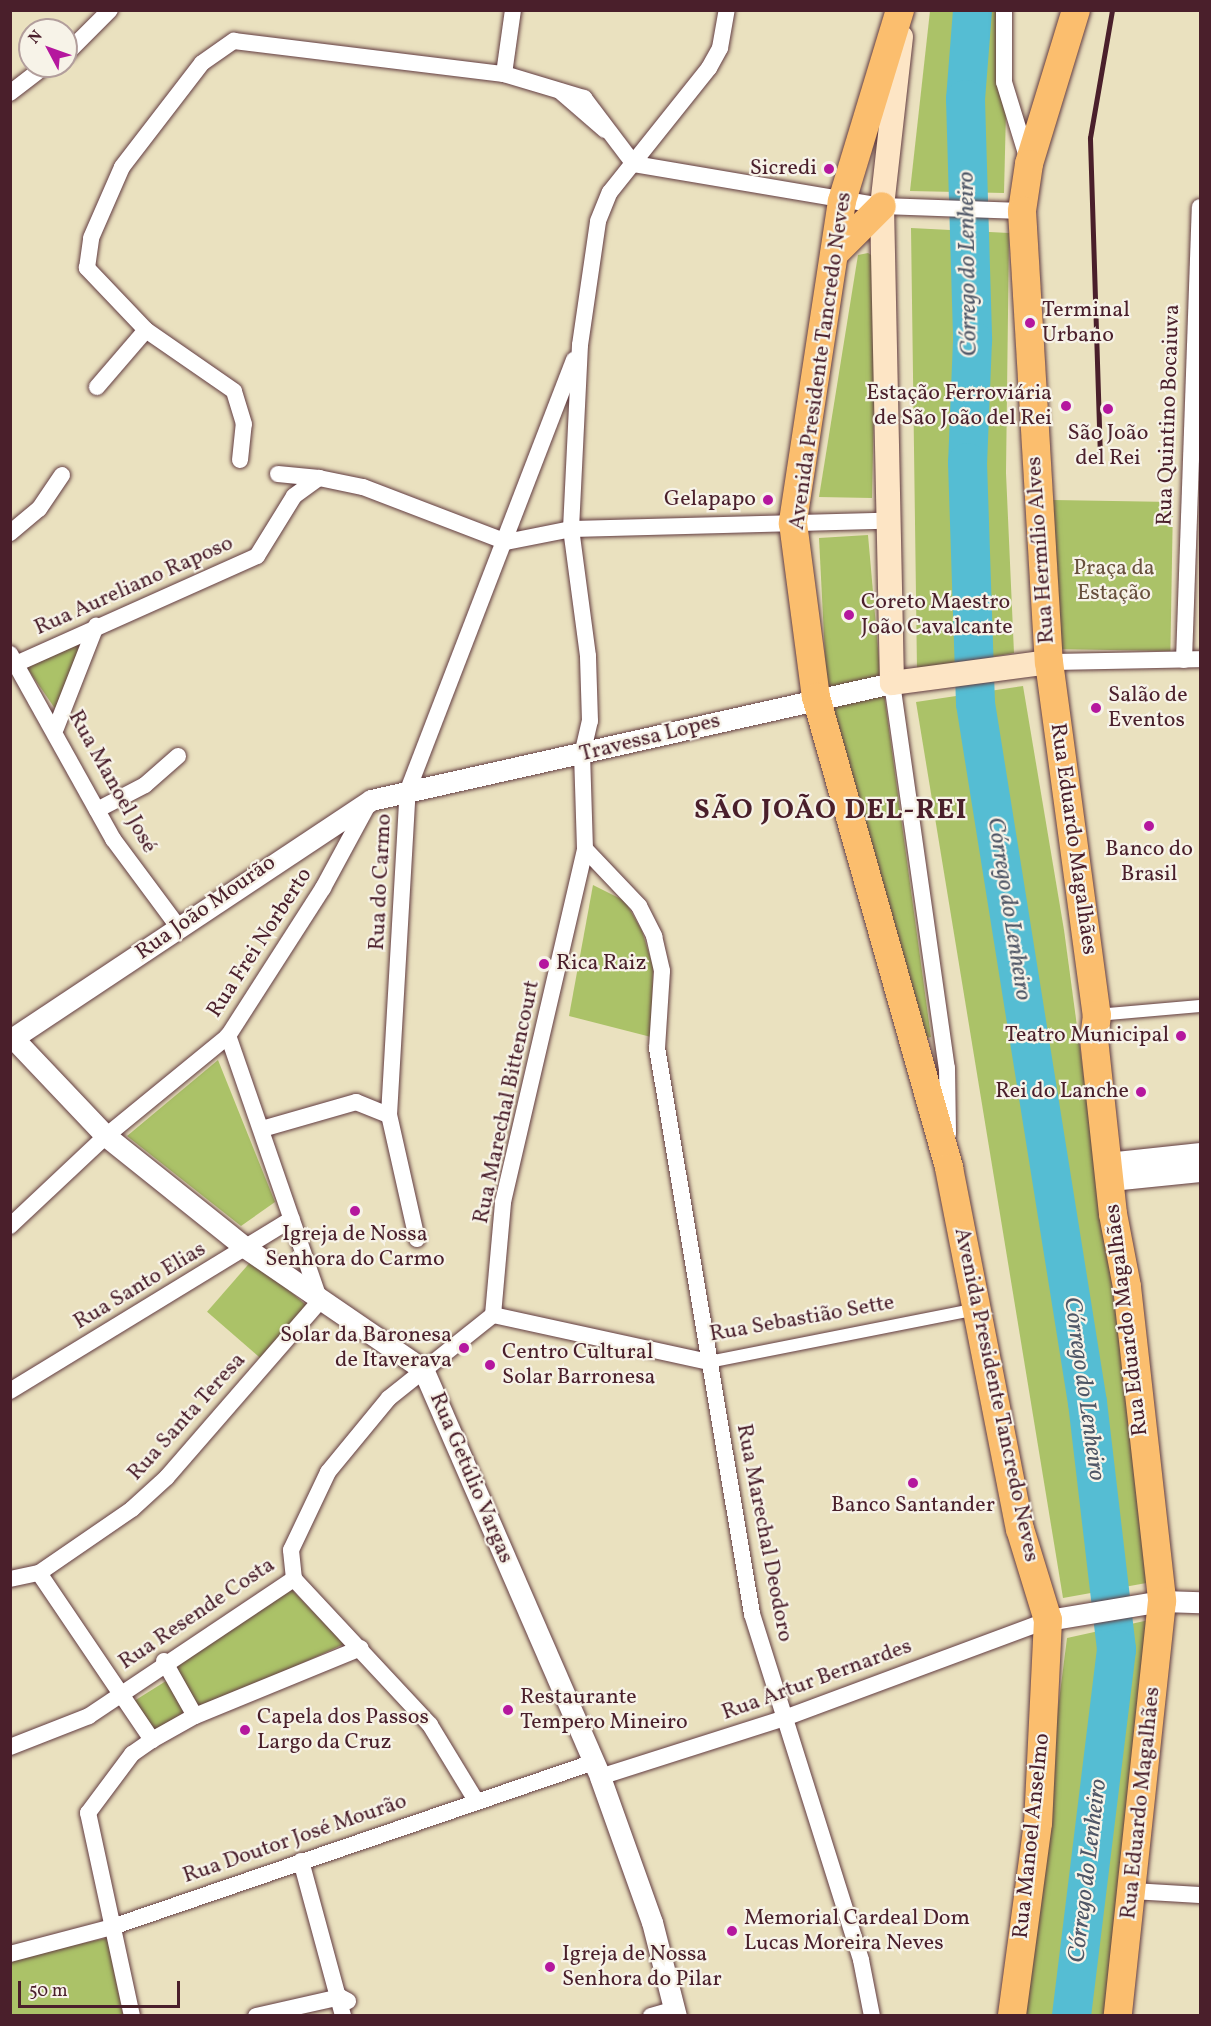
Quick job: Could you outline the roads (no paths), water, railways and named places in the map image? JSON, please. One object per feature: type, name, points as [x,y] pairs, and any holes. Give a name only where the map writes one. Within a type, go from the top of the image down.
[{"type":"highway","name":"Avenida Presidente Tancredo Neves","points":[[902,10],[842,201],[793,523],[816,697],[949,1168],[1020,1529],[1055,1617]]},
{"type":"highway","points":[[1029,164],[1076,10]]},
{"type":"highway","name":"Rua Hermílio Alves","points":[[1029,164],[1022,211],[1048,662]]},
{"type":"highway","points":[[835,253],[886,207]]},
{"type":"highway","name":"Rua Eduardo Magalhães","points":[[1048,662],[1097,1015],[1109,1171],[1151,1602],[1132,1891],[1118,2016]]},
{"type":"highway","name":"Rua Manoel Anselmo","points":[[1012,2016],[1038,1823],[1055,1617]]},
{"type":"main road","name":"Avenida Presidente Tancredo Neves","points":[[899,682],[885,521],[889,424],[886,207],[902,10]]},
{"type":"main road","points":[[899,682],[1048,662]]},
{"type":"street","points":[[78,42],[110,10]]},
{"type":"street","points":[[504,74],[513,10]]},
{"type":"street","points":[[580,345],[601,210],[716,57],[727,10]]},
{"type":"street","name":"Rua Hermílio Alves","points":[[1004,10],[1004,82],[1029,164]]},
{"type":"street","points":[[240,460],[244,424],[234,391],[146,330],[100,285],[87,268],[86,255],[122,167],[143,135],[202,63],[234,41],[504,74],[556,87],[590,102],[634,164],[886,207],[1022,211]]},
{"type":"street","points":[[10,93],[29,78]]},
{"type":"street","name":"Rua Quintino Bocaiuva","points":[[1192,660],[1200,207]]},
{"type":"street","points":[[97,387],[146,330]]},
{"type":"street","name":"Rua Marechal Bittencourt","points":[[493,1315],[503,1202],[585,849],[582,755],[590,721],[588,656],[571,529],[580,345]]},
{"type":"street","name":"Rua do Carmo","points":[[417,1239],[389,1115],[408,790],[506,542],[580,345]]},
{"type":"street","points":[[278,474],[319,477],[363,487],[506,542],[571,529],[885,521]]},
{"type":"street","points":[[10,533],[39,509],[62,475]]},
{"type":"street","name":"Rua Aureliano Raposo","points":[[14,658],[96,626],[257,556],[294,496],[319,477]]},
{"type":"street","points":[[56,728],[96,626]]},
{"type":"street","name":"Rua Manoel José","points":[[14,658],[56,728],[97,810],[179,928]]},
{"type":"street","points":[[1048,662],[1192,660]]},
{"type":"street","name":"Travessa Lopes","points":[[408,790],[582,755],[816,697],[899,682]]},
{"type":"street","name":"Avenida Presidente Tancredo Neves","points":[[899,682],[947,1068],[949,1168]]},
{"type":"street","points":[[97,810],[145,785],[178,756]]},
{"type":"street","name":"Rua João Mourão","points":[[12,1039],[371,800],[408,790]]},
{"type":"street","name":"Rua Frei Norberto","points":[[10,1226],[106,1136],[228,1036],[323,888],[371,800]]},
{"type":"street","name":"Rua Marechal Deodoro","points":[[585,849],[639,906],[654,936],[662,971],[657,1048],[752,1614],[782,1719],[861,1960],[872,2016]]},
{"type":"street","points":[[1097,1015],[1200,1006]]},
{"type":"street","points":[[228,1036],[320,1301]]},
{"type":"street","name":"Rua Getúlio Vargas","points":[[12,1039],[106,1136],[246,1248],[320,1301],[423,1369],[597,1770],[652,1922],[675,2012]]},
{"type":"street","points":[[262,1129],[356,1102],[389,1115]]},
{"type":"street","points":[[1109,1171],[1200,1153]]},
{"type":"street","points":[[1109,1171],[1200,1171]]},
{"type":"street","name":"Rua Santo Elias","points":[[10,1391],[292,1219]]},
{"type":"street","name":"Rua Santa Teresa","points":[[10,1579],[39,1573],[132,1509],[167,1477],[320,1301]]},
{"type":"street","name":"Rua Sebastião Sette","points":[[493,1315],[709,1362],[978,1309]]},
{"type":"street","points":[[423,1369],[493,1315]]},
{"type":"street","name":"Rua Resende Costa","points":[[10,1747],[69,1726],[164,1661],[294,1579],[291,1550],[328,1472],[389,1398],[423,1369]]},
{"type":"street","points":[[39,1573],[123,1691],[152,1740]]},
{"type":"street","points":[[294,1579],[361,1647],[430,1725],[476,1799]]},
{"type":"street","points":[[1055,1617],[1151,1602],[1200,1602]]},
{"type":"street","name":"Rua Artur Bernardes","points":[[597,1770],[782,1719],[1055,1617]]},
{"type":"street","points":[[132,2016],[88,1814],[132,1754],[152,1740],[195,1716],[361,1647]]},
{"type":"street","points":[[164,1661],[195,1716]]},
{"type":"street","name":"Rua Doutor José Mourão","points":[[10,1954],[112,1927],[476,1799],[597,1770]]},
{"type":"street","points":[[256,2016],[345,2005],[301,1862]]},
{"type":"street","points":[[1132,1891],[1200,1895]]},
{"type":"street","points":[[651,2016],[675,2012]]},
{"type":"waterway","name":"Córrego do Lenheiro","points":[[972,10],[965,99],[972,340],[967,462],[975,703],[1087,1402],[1116,1649],[1071,2016]]},
{"type":"railway","points":[[1100,458],[1090,138],[1112,10]]},
{"type":"place","name":"Sicredi","points":[[829,169]]},
{"type":"place","name":"Terminal Urbano","points":[[1030,323]]},
{"type":"place","name":"Estação Ferroviária de São João del Rei","points":[[1066,406]]},
{"type":"place","name":"São João del Rei","points":[[1108,409]]},
{"type":"place","name":"Gelapapo","points":[[768,500]]},
{"type":"place","name":"Coreto Maestro João Cavalcante","points":[[849,615]]},
{"type":"place","name":"Salão de Eventos","points":[[1096,708]]},
{"type":"place","name":"Banco do Brasil","points":[[1149,826]]},
{"type":"place","name":"Rica Raiz","points":[[544,964]]},
{"type":"place","name":"Teatro Municipal","points":[[1181,1036]]},
{"type":"place","name":"Rei do Lanche","points":[[1141,1092]]},
{"type":"place","name":"Igreja de Nossa Senhora do Carmo","points":[[355,1211]]},
{"type":"place","name":"Solar da Baronesa de Itaverava","points":[[464,1348]]},
{"type":"place","name":"Centro Cultural Solar Barronesa","points":[[490,1365]]},
{"type":"place","name":"Banco Santander","points":[[913,1483]]},
{"type":"place","name":"Restaurante Tempero Mineiro","points":[[508,1710]]},
{"type":"place","name":"Capela dos Passos Largo da Cruz","points":[[245,1730]]},
{"type":"place","name":"Memorial Cardeal Dom Lucas Moreira Neves","points":[[732,1931]]},
{"type":"place","name":"Igreja de Nossa Senhora do Pilar","points":[[550,1967]]},
{"type":"district","name":"SÃO JOÃO DEL-REI","points":[[831,811]]},
{"type":"park label","name":"Praça da Estação","points":[[1114,580]]}]
